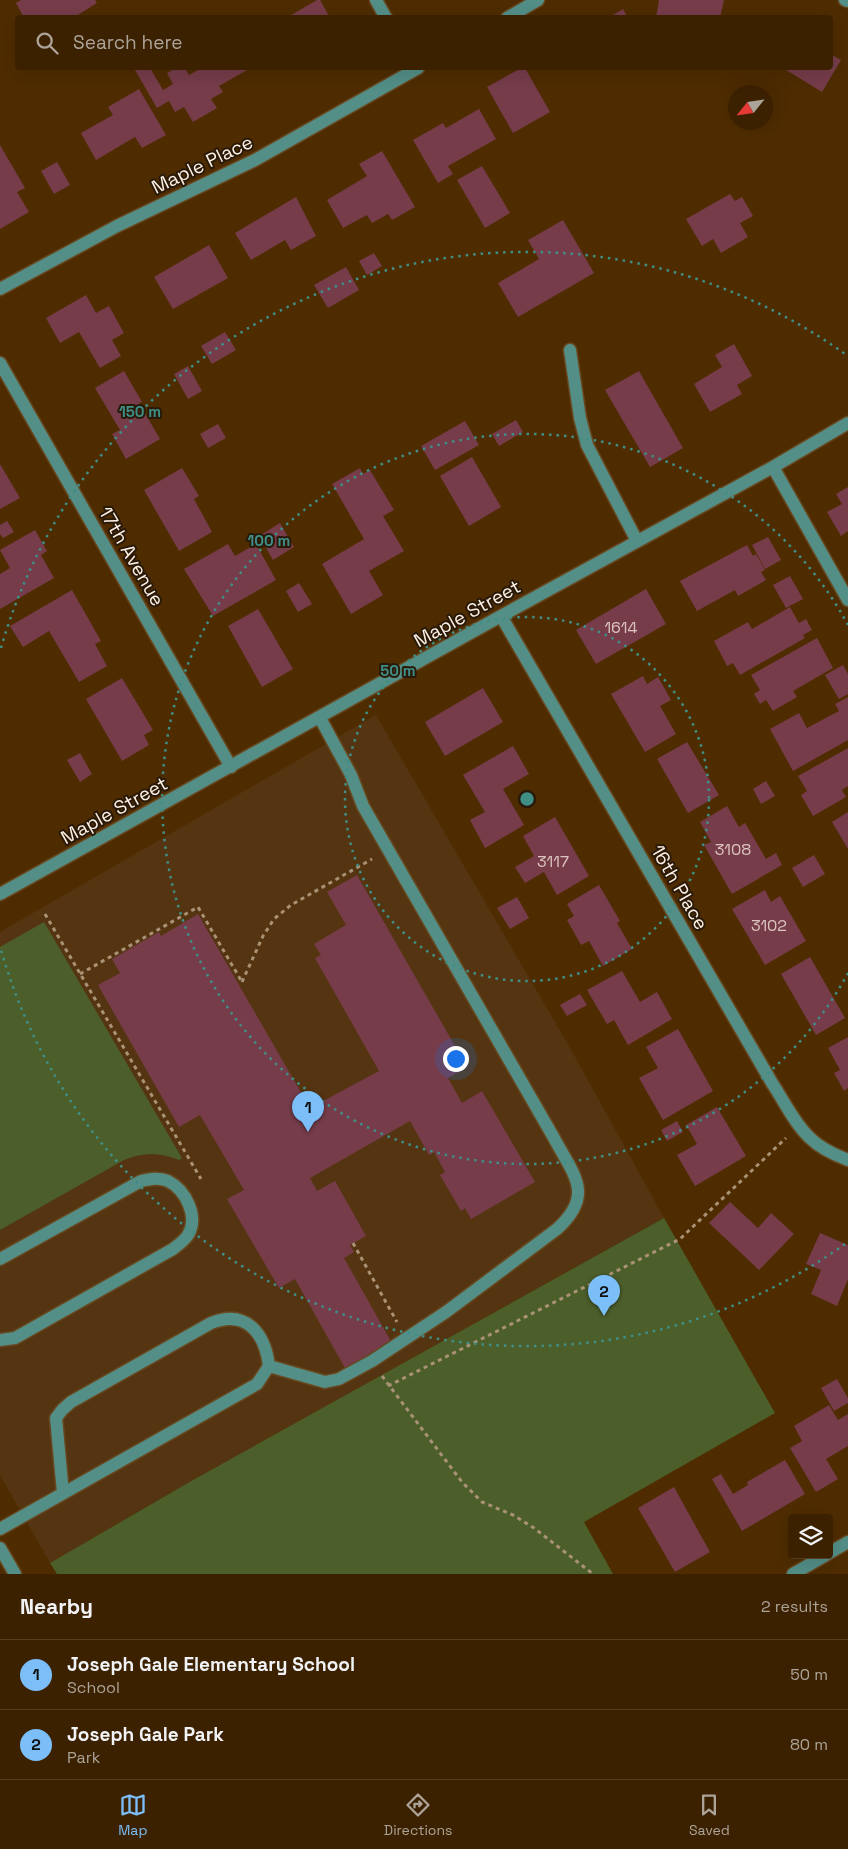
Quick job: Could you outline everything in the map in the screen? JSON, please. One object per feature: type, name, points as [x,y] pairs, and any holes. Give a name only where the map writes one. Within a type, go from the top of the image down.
[{"type":"street","points":[[376,0],[384,15]]},
{"type":"street","points":[[512,15],[538,0]]},
{"type":"street","name":"Maple Place","points":[[0,289],[117,226],[255,160],[412,70]]},
{"type":"street","points":[[570,350],[580,418],[587,445],[637,541]]},
{"type":"street","name":"17th Avenue","points":[[0,363],[231,767]]},
{"type":"street","name":"Maple Street","points":[[0,894],[772,467],[848,423]]},
{"type":"street","points":[[772,467],[848,600]]},
{"type":"street","name":"16th Place","points":[[501,616],[772,1083],[798,1124],[811,1139],[825,1149],[847,1160]]},
{"type":"street","points":[[269,1366],[325,1382],[339,1379],[372,1361],[446,1312],[557,1229],[576,1206],[578,1195],[578,1183],[363,806],[351,775],[320,718]]},
{"type":"street","points":[[0,1259],[141,1181],[153,1178],[167,1180],[184,1194],[190,1205],[191,1227],[187,1236],[173,1249],[15,1338],[0,1340]]},
{"type":"street","points":[[0,1529],[257,1384],[269,1366],[265,1345],[257,1333],[247,1323],[231,1318],[211,1323],[71,1402],[56,1418],[63,1493]]},
{"type":"street","points":[[833,1551],[848,1542]]},
{"type":"street","points":[[0,1548],[15,1574]]},
{"type":"street","points":[[793,1574],[819,1559]]},
{"type":"path","points":[[80,974],[198,907],[242,982],[263,936],[274,919],[291,905],[374,857]]},
{"type":"path","points":[[45,914],[201,1179]]},
{"type":"path","points":[[593,1574],[534,1528],[513,1515],[482,1502],[475,1496],[462,1482],[388,1386],[680,1239],[775,1149],[798,1124]]},
{"type":"path","points":[[353,1243],[406,1338]]},
{"type":"shaded area","points":[[376,715],[569,1046],[664,1218],[193,1480],[50,1563],[0,1475],[0,932]]},
{"type":"green space","points":[[44,922],[182,1158],[179,1160],[152,1154],[124,1160],[0,1230],[0,947]]},
{"type":"green space","points":[[664,1218],[775,1413],[584,1522],[613,1574],[57,1574],[50,1563],[193,1480]]},
{"type":"building","points":[[21,0],[95,0],[97,3],[78,15],[22,15],[16,3]]},
{"type":"building","points":[[320,0],[328,15],[291,15]]},
{"type":"building","points":[[659,0],[724,0],[721,15],[656,15]]},
{"type":"building","points":[[623,9],[626,15],[613,15]]},
{"type":"building","points":[[833,56],[841,60],[822,92],[786,70],[833,70]]},
{"type":"building","points":[[135,70],[151,70],[163,90],[173,84],[167,73],[172,70],[186,70],[189,75],[198,70],[247,70],[219,86],[223,92],[211,99],[217,108],[193,122],[184,107],[175,112],[169,101],[157,108]]},
{"type":"building","points":[[517,70],[526,70],[550,112],[513,133],[487,87]]},
{"type":"building","points":[[139,89],[166,135],[142,148],[135,137],[96,160],[81,133],[113,115],[108,107]]},
{"type":"building","points":[[479,109],[496,139],[448,166],[453,174],[438,183],[413,140],[443,123],[446,128]]},
{"type":"building","points":[[0,145],[25,188],[17,192],[29,212],[0,229]]},
{"type":"building","points":[[382,151],[415,207],[392,220],[388,214],[372,223],[367,215],[343,228],[327,200],[367,176],[359,164]]},
{"type":"building","points":[[57,162],[70,185],[54,194],[41,171]]},
{"type":"building","points":[[482,166],[510,213],[485,228],[457,180]]},
{"type":"building","points":[[730,194],[735,201],[742,197],[753,216],[740,223],[748,237],[721,253],[713,239],[702,246],[686,219]]},
{"type":"building","points":[[296,197],[316,236],[291,250],[285,240],[251,260],[235,233]]},
{"type":"building","points":[[563,220],[594,273],[518,317],[498,283],[539,259],[528,240]]},
{"type":"building","points":[[209,245],[228,278],[173,309],[154,277]]},
{"type":"building","points":[[374,253],[382,266],[367,275],[359,261]]},
{"type":"building","points":[[346,267],[359,290],[328,308],[314,285]]},
{"type":"building","points":[[86,295],[96,313],[109,306],[124,333],[112,340],[121,356],[100,368],[79,332],[60,343],[46,318]]},
{"type":"building","points":[[225,332],[236,350],[212,364],[201,346]]},
{"type":"building","points":[[734,344],[752,376],[737,385],[742,394],[710,412],[694,384],[722,367],[715,355]]},
{"type":"building","points":[[188,366],[202,391],[188,399],[174,374]]},
{"type":"building","points":[[124,371],[142,402],[139,403],[160,439],[126,459],[112,434],[120,430],[95,388]]},
{"type":"building","points":[[639,371],[683,448],[650,467],[605,390]]},
{"type":"building","points":[[516,420],[523,432],[499,446],[492,434]]},
{"type":"building","points":[[465,421],[479,445],[435,470],[421,446]]},
{"type":"building","points":[[218,424],[226,438],[208,448],[200,434]]},
{"type":"building","points":[[472,457],[501,507],[469,526],[440,476]]},
{"type":"building","points":[[0,464],[20,498],[0,509]]},
{"type":"building","points":[[182,468],[199,496],[194,499],[212,532],[179,551],[144,490]]},
{"type":"building","points":[[360,468],[363,474],[370,470],[394,510],[383,516],[404,551],[369,571],[383,595],[351,614],[322,564],[364,539],[332,484]]},
{"type":"building","points":[[848,487],[848,531],[841,536],[827,512],[842,504],[836,494]]},
{"type":"building","points":[[7,521],[14,532],[3,538],[0,534],[0,525]]},
{"type":"building","points":[[280,523],[294,547],[273,560],[259,536]]},
{"type":"building","points":[[35,530],[47,551],[41,555],[54,578],[0,609],[0,574],[10,568],[0,550]]},
{"type":"building","points":[[768,537],[781,560],[765,569],[752,545]]},
{"type":"building","points":[[228,544],[235,556],[256,544],[276,580],[213,616],[184,569]]},
{"type":"building","points":[[747,545],[753,556],[756,554],[765,570],[761,572],[766,580],[738,596],[735,590],[697,611],[680,581]]},
{"type":"building","points":[[790,576],[803,599],[786,608],[773,585]]},
{"type":"building","points":[[299,583],[312,604],[298,612],[286,591]]},
{"type":"building","points":[[646,589],[666,624],[596,664],[576,630]]},
{"type":"building","points":[[72,590],[101,641],[95,644],[107,666],[79,682],[49,631],[23,647],[10,626]]},
{"type":"building","points":[[790,607],[799,623],[806,619],[812,630],[803,635],[805,638],[740,675],[733,663],[727,666],[714,641],[748,622],[752,629]]},
{"type":"building","points":[[258,609],[293,669],[262,687],[228,626]]},
{"type":"building","points":[[817,638],[833,668],[793,691],[797,697],[773,711],[766,700],[760,704],[754,694],[760,690],[751,675]]},
{"type":"building","points":[[843,665],[848,674],[848,694],[839,699],[825,675]]},
{"type":"building","points":[[643,676],[647,684],[658,677],[671,700],[660,706],[676,734],[645,752],[611,694]]},
{"type":"building","points":[[122,678],[153,730],[144,735],[149,745],[122,761],[86,699]]},
{"type":"building","points":[[483,688],[503,722],[445,756],[425,722]]},
{"type":"building","points":[[848,697],[848,740],[793,771],[770,729],[799,713],[807,728],[839,711],[835,704]]},
{"type":"building","points":[[687,742],[719,795],[688,813],[657,759]]},
{"type":"building","points":[[513,746],[529,774],[503,789],[524,825],[485,848],[470,820],[485,812],[463,775]]},
{"type":"building","points":[[848,748],[848,786],[842,790],[846,797],[813,816],[801,795],[807,791],[798,776]]},
{"type":"building","points":[[80,753],[92,774],[80,782],[67,760]]},
{"type":"building","points":[[766,781],[775,796],[761,804],[753,789]]},
{"type":"building","points":[[727,806],[739,827],[745,823],[766,859],[776,853],[782,865],[732,894],[704,845],[711,842],[700,822]]},
{"type":"building","points":[[848,812],[848,849],[832,822]]},
{"type":"building","points":[[555,817],[589,876],[557,895],[544,872],[525,883],[515,867],[534,856],[523,836]]},
{"type":"building","points":[[814,855],[825,874],[803,887],[792,868]]},
{"type":"building","points":[[357,875],[467,1067],[448,1078],[462,1103],[482,1091],[535,1182],[471,1219],[465,1208],[461,1211],[440,1175],[445,1172],[434,1152],[429,1155],[410,1121],[310,1178],[317,1191],[335,1181],[366,1236],[350,1245],[354,1252],[344,1258],[392,1343],[346,1370],[295,1279],[279,1288],[227,1199],[244,1190],[200,1115],[179,1127],[98,985],[120,973],[112,959],[159,932],[161,936],[198,914],[310,1108],[379,1071],[315,958],[321,955],[314,944],[346,925],[327,892]]},
{"type":"building","points":[[599,885],[620,921],[617,923],[632,949],[603,966],[589,941],[581,945],[567,920],[574,916],[567,904]]},
{"type":"building","points":[[765,890],[771,902],[780,896],[806,941],[765,965],[732,909]]},
{"type":"building","points":[[517,897],[529,918],[510,929],[497,908]]},
{"type":"building","points":[[810,957],[845,1018],[816,1035],[781,974]]},
{"type":"building","points":[[622,971],[640,1002],[657,992],[672,1019],[628,1045],[614,1020],[607,1024],[587,990]]},
{"type":"building","points":[[580,994],[587,1005],[567,1016],[560,1005]]},
{"type":"building","points":[[678,1029],[713,1091],[663,1120],[639,1078],[658,1068],[646,1047]]},
{"type":"building","points":[[848,1037],[848,1088],[844,1091],[834,1073],[840,1070],[828,1048]]},
{"type":"building","points":[[717,1107],[746,1156],[695,1186],[677,1155],[697,1144],[686,1125]]},
{"type":"building","points":[[677,1121],[683,1132],[667,1141],[661,1130]]},
{"type":"building","points":[[730,1202],[758,1228],[771,1213],[794,1234],[759,1270],[709,1223]]},
{"type":"building","points":[[820,1233],[848,1245],[848,1279],[837,1306],[811,1294],[821,1270],[806,1264]]},
{"type":"building","points":[[837,1379],[848,1398],[848,1403],[834,1411],[821,1388]]},
{"type":"building","points":[[829,1405],[838,1420],[848,1414],[848,1446],[826,1459],[838,1479],[816,1492],[790,1448],[802,1441],[794,1426]]},
{"type":"building","points":[[785,1460],[805,1494],[742,1531],[712,1479],[721,1474],[733,1494],[748,1485],[747,1482]]},
{"type":"building","points":[[674,1487],[710,1552],[675,1572],[638,1508]]},
{"type":"place","name":"Joseph Gale Elementary School","points":[[308,1132]]},
{"type":"place","name":"Joseph Gale Park","points":[[604,1316]]}]
